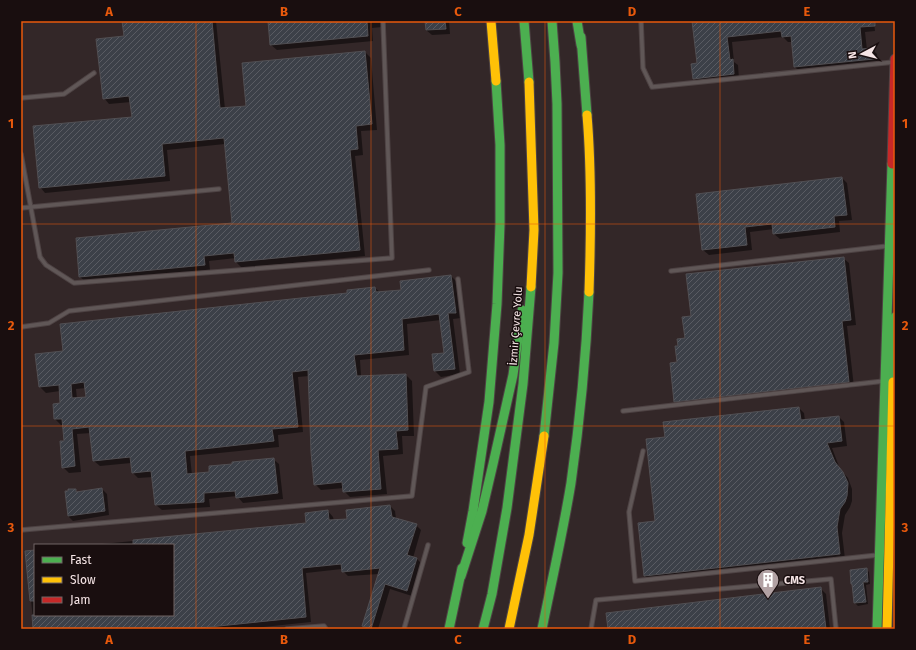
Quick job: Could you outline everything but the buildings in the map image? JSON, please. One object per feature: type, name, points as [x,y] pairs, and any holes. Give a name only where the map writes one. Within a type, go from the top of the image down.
[{"type":"main road","points":[[449,629],[473,511],[489,402],[497,304],[500,224],[500,145],[496,72],[491,21]]},
{"type":"main road","name":"İzmir Çevre Yolu","points":[[483,629],[492,594],[507,508],[528,336],[534,230],[530,88],[524,21]]},
{"type":"main road","points":[[509,629],[533,513],[545,428],[554,345],[558,286],[558,137],[552,21]]},
{"type":"main road","points":[[542,629],[565,518],[577,434],[584,362],[590,226],[590,163],[578,21]]},
{"type":"main road","points":[[877,629],[888,555],[885,381],[895,61]]},
{"type":"main road","points":[[461,576],[482,511],[513,375],[534,230]]},
{"type":"main road","points":[[887,629],[895,317]]},
{"type":"lane","points":[[21,154],[40,257],[46,265],[74,283],[392,258],[383,21]]},
{"type":"lane","points":[[641,21],[643,68],[652,87],[895,61]]},
{"type":"lane","points":[[21,98],[64,94],[94,73]]},
{"type":"lane","points":[[21,208],[219,189]]},
{"type":"lane","points":[[672,271],[889,246]]},
{"type":"lane","points":[[21,327],[49,323],[69,311],[429,270]]},
{"type":"lane","points":[[21,530],[412,496],[426,387],[469,372],[458,279]]},
{"type":"lane","points":[[623,411],[885,381]]},
{"type":"lane","points":[[643,451],[629,512],[635,581],[888,555]]},
{"type":"lane","points":[[404,629],[428,545]]},
{"type":"lane","points":[[591,629],[596,600],[831,578],[836,629]]},
{"type":"lane","points":[[287,629],[324,626],[326,629]]},
{"type":"traffic: fast","points":[[524,21],[529,82]]},
{"type":"traffic: fast","points":[[544,436],[554,343],[558,273],[557,104],[552,21]]},
{"type":"traffic: fast","points":[[577,21],[581,45]]},
{"type":"traffic: fast","points":[[581,37],[587,115]]},
{"type":"traffic: fast","points":[[467,543],[489,402],[497,304],[500,224],[500,145],[496,81]]},
{"type":"traffic: fast","points":[[877,629],[892,164]]},
{"type":"traffic: fast","points":[[483,629],[492,594],[507,508],[523,384],[531,287]]},
{"type":"traffic: fast","points":[[542,629],[571,483],[582,388],[589,292]]},
{"type":"traffic: fast","points":[[461,576],[482,511],[493,464],[513,375],[522,310]]},
{"type":"traffic: fast","points":[[893,382],[895,317]]},
{"type":"traffic: fast","points":[[449,629],[462,568]]},
{"type":"traffic: slow","points":[[491,21],[496,81]]},
{"type":"traffic: slow","points":[[529,82],[534,230],[531,287]]},
{"type":"traffic: slow","points":[[587,115],[591,204],[589,292]]},
{"type":"traffic: slow","points":[[887,629],[893,382]]},
{"type":"traffic: slow","points":[[509,629],[529,535],[544,436]]},
{"type":"traffic: jam","points":[[892,164],[895,59]]},
{"type":"place","name":"CMS","points":[[768,600]]}]
